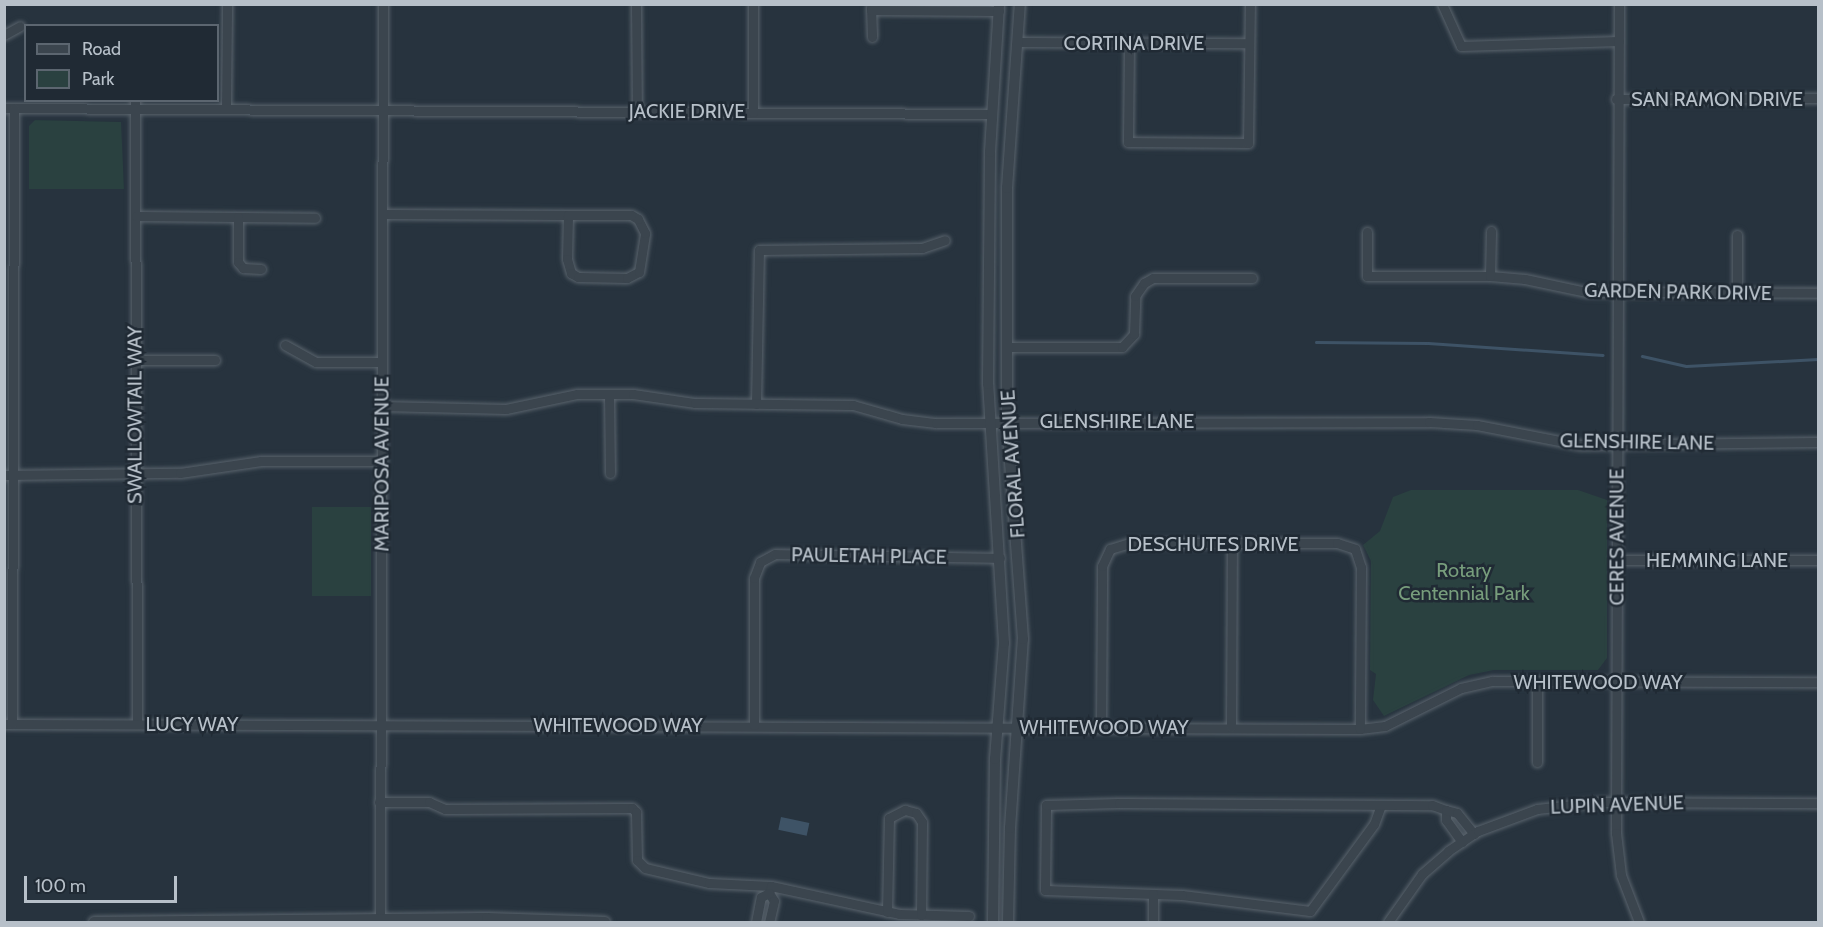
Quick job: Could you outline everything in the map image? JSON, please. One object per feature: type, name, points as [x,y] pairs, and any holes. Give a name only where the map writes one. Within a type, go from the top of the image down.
[{"type":"street","points":[[226,107],[227,4]]},
{"type":"street","name":"MARIPOSA AVENUE","points":[[380,920],[383,4]]},
{"type":"street","points":[[636,4],[637,111]]},
{"type":"street","points":[[753,4],[753,112]]},
{"type":"street","name":"FLORAL AVENUE","points":[[1008,922],[1010,828],[1018,728],[1023,613],[1007,421],[1007,188],[1020,42],[1020,4]]},
{"type":"street","points":[[1129,44],[1128,142],[1248,143],[1250,4]]},
{"type":"street","points":[[1442,4],[1461,46],[1619,41]]},
{"type":"street","name":"CERES AVENUE","points":[[1619,4],[1616,99],[1619,293],[1616,802],[1621,874],[1639,922]]},
{"type":"street","points":[[872,37],[872,8],[999,8]]},
{"type":"street","name":"FLORAL AVENUE","points":[[993,922],[998,728],[1004,643],[989,421],[992,114],[999,8]]},
{"type":"street","points":[[4,35],[20,26]]},
{"type":"street","name":"CORTINA DRIVE","points":[[1020,42],[1249,43]]},
{"type":"street","name":"SAN RAMON DRIVE","points":[[1616,99],[1818,98]]},
{"type":"street","name":"JACKIE DRIVE","points":[[9,108],[136,104],[382,109],[992,114]]},
{"type":"street","name":"SWALLOWTAIL WAY","points":[[136,104],[137,724]]},
{"type":"street","points":[[8,724],[9,108]]},
{"type":"street","points":[[382,214],[631,215],[638,219],[645,233],[643,266],[639,272],[627,278],[578,277],[571,273],[567,259],[568,215]]},
{"type":"street","points":[[136,216],[315,218]]},
{"type":"street","points":[[238,217],[238,262],[243,268],[261,270]]},
{"type":"street","points":[[1490,276],[1491,231]]},
{"type":"street","name":"GARDEN PARK DRIVE","points":[[1367,232],[1367,276],[1490,276],[1586,292],[1818,293]]},
{"type":"street","points":[[1737,235],[1737,293]]},
{"type":"street","points":[[756,404],[759,250],[922,248],[945,240]]},
{"type":"street","points":[[1008,346],[1122,347],[1134,334],[1135,296],[1144,283],[1153,278],[1252,278]]},
{"type":"street","points":[[285,345],[316,362],[382,362]]},
{"type":"street","points":[[135,360],[216,360]]},
{"type":"street","name":"GLENSHIRE LANE","points":[[382,406],[506,409],[576,394],[609,394],[695,403],[853,405],[918,422],[1454,422],[1559,442],[1617,445],[1818,442]]},
{"type":"street","points":[[609,394],[610,473]]},
{"type":"street","points":[[9,475],[180,473],[261,460],[381,461]]},
{"type":"street","name":"DESCHUTES DRIVE","points":[[1101,727],[1102,566],[1110,549],[1119,544],[1337,543],[1355,549],[1361,567],[1360,729]]},
{"type":"street","points":[[1231,727],[1232,544]]},
{"type":"street","name":"PAULETAH PLACE","points":[[754,725],[754,578],[760,562],[775,554],[1000,558]]},
{"type":"street","name":"HEMMING LANE","points":[[1616,560],[1818,560]]},
{"type":"street","points":[[1537,682],[1537,762]]},
{"type":"street","name":"WHITEWOOD WAY","points":[[379,724],[1360,729],[1399,721],[1477,683],[1818,682]]},
{"type":"street","name":"LUCY WAY","points":[[8,724],[379,724]]},
{"type":"street","points":[[379,802],[429,802],[445,808],[633,808],[636,812],[637,860],[645,868],[709,883],[770,890],[887,912],[969,916]]},
{"type":"street","name":"LUPIN AVENUE","points":[[1388,922],[1422,874],[1462,842],[1474,834],[1538,808],[1616,802],[1818,803]]},
{"type":"street","points":[[1381,805],[1374,824],[1310,912],[1153,894],[1045,890],[1046,805],[1381,805],[1432,805],[1457,813],[1474,834]]},
{"type":"street","points":[[887,912],[889,818],[905,810],[916,813],[922,822],[921,915]]},
{"type":"street","points":[[1446,810],[1446,820],[1462,842]]},
{"type":"street","points":[[756,922],[761,897],[770,890]]},
{"type":"street","points":[[769,922],[774,901],[770,890]]},
{"type":"street","points":[[1153,894],[1153,922]]},
{"type":"street","points":[[94,922],[566,919],[605,922]]},
{"type":"green space","points":[[35,120],[121,122],[124,189],[29,189],[29,126]]},
{"type":"green space","name":"Rotary Centennial Park","points":[[1411,490],[1578,490],[1607,500],[1607,658],[1598,670],[1494,670],[1469,675],[1384,716],[1373,700],[1376,674],[1370,670],[1371,561],[1363,545],[1380,531],[1393,497]]},
{"type":"green space","points":[[312,507],[371,507],[371,596],[312,596]]},
{"type":"water","points":[[781,817],[809,823],[807,836],[778,830]]},
{"type":"waterway","points":[[1316,342],[1428,343],[1603,355]]},
{"type":"waterway","points":[[1642,356],[1686,366],[1818,359]]}]
